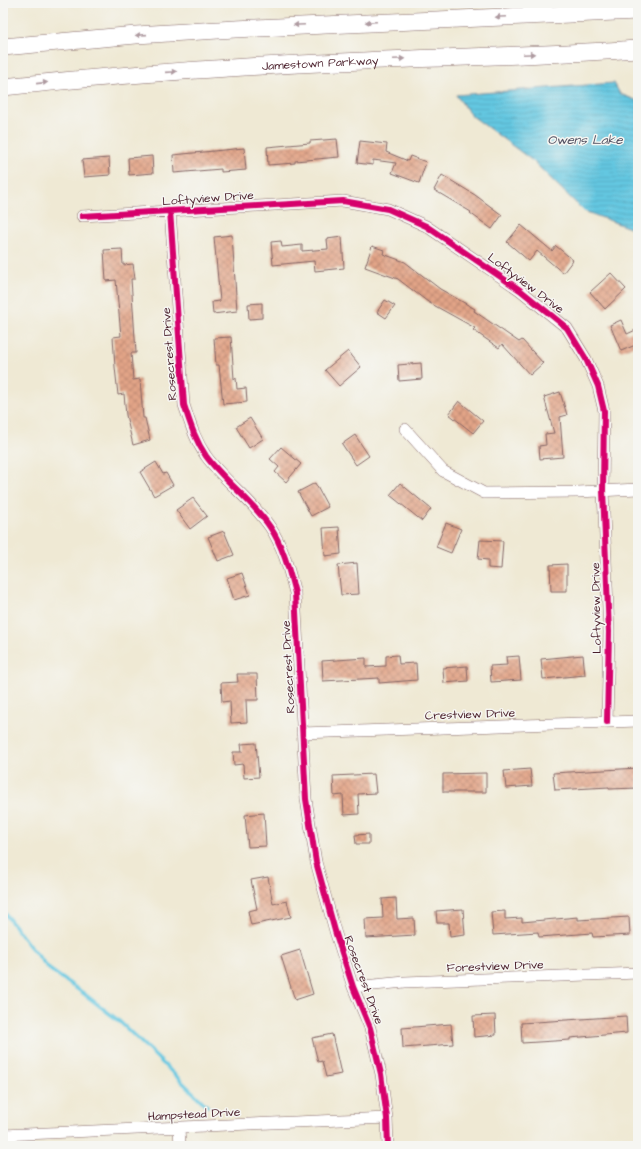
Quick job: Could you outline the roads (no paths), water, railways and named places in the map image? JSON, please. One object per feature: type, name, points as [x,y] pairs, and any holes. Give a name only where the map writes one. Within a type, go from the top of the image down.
[{"type":"main road","points":[[3,47],[136,35],[236,29],[638,11]]},
{"type":"main road","name":"Jamestown Parkway","points":[[3,87],[139,74],[238,67],[638,49]]},
{"type":"street","name":"Loftyview Drive","points":[[82,216],[343,200],[388,210],[426,226],[520,290],[567,328],[586,359],[598,386],[604,411],[603,490],[609,632],[607,722]]},
{"type":"street","name":"Rosecrest Drive","points":[[170,211],[184,405],[193,434],[206,456],[227,480],[247,498],[270,527],[286,562],[295,593],[306,799],[316,862],[335,931],[353,987],[370,1028],[381,1074],[387,1118],[388,1146]]},
{"type":"street","points":[[405,429],[443,471],[484,493],[578,492],[638,489]]},
{"type":"street","name":"Crestview Drive","points":[[302,733],[638,722]]},
{"type":"street","name":"Forestview Drive","points":[[353,987],[405,982],[638,974]]},
{"type":"street","name":"Hampstead Drive","points":[[3,1135],[387,1118]]},
{"type":"street","points":[[179,1128],[180,1146]]},
{"type":"water","name":"Owens Lake","points":[[614,83],[620,94],[638,101],[638,231],[584,211],[533,161],[471,115],[456,95]]},
{"type":"waterway","points":[[3,911],[49,969],[119,1021],[207,1106]]}]
